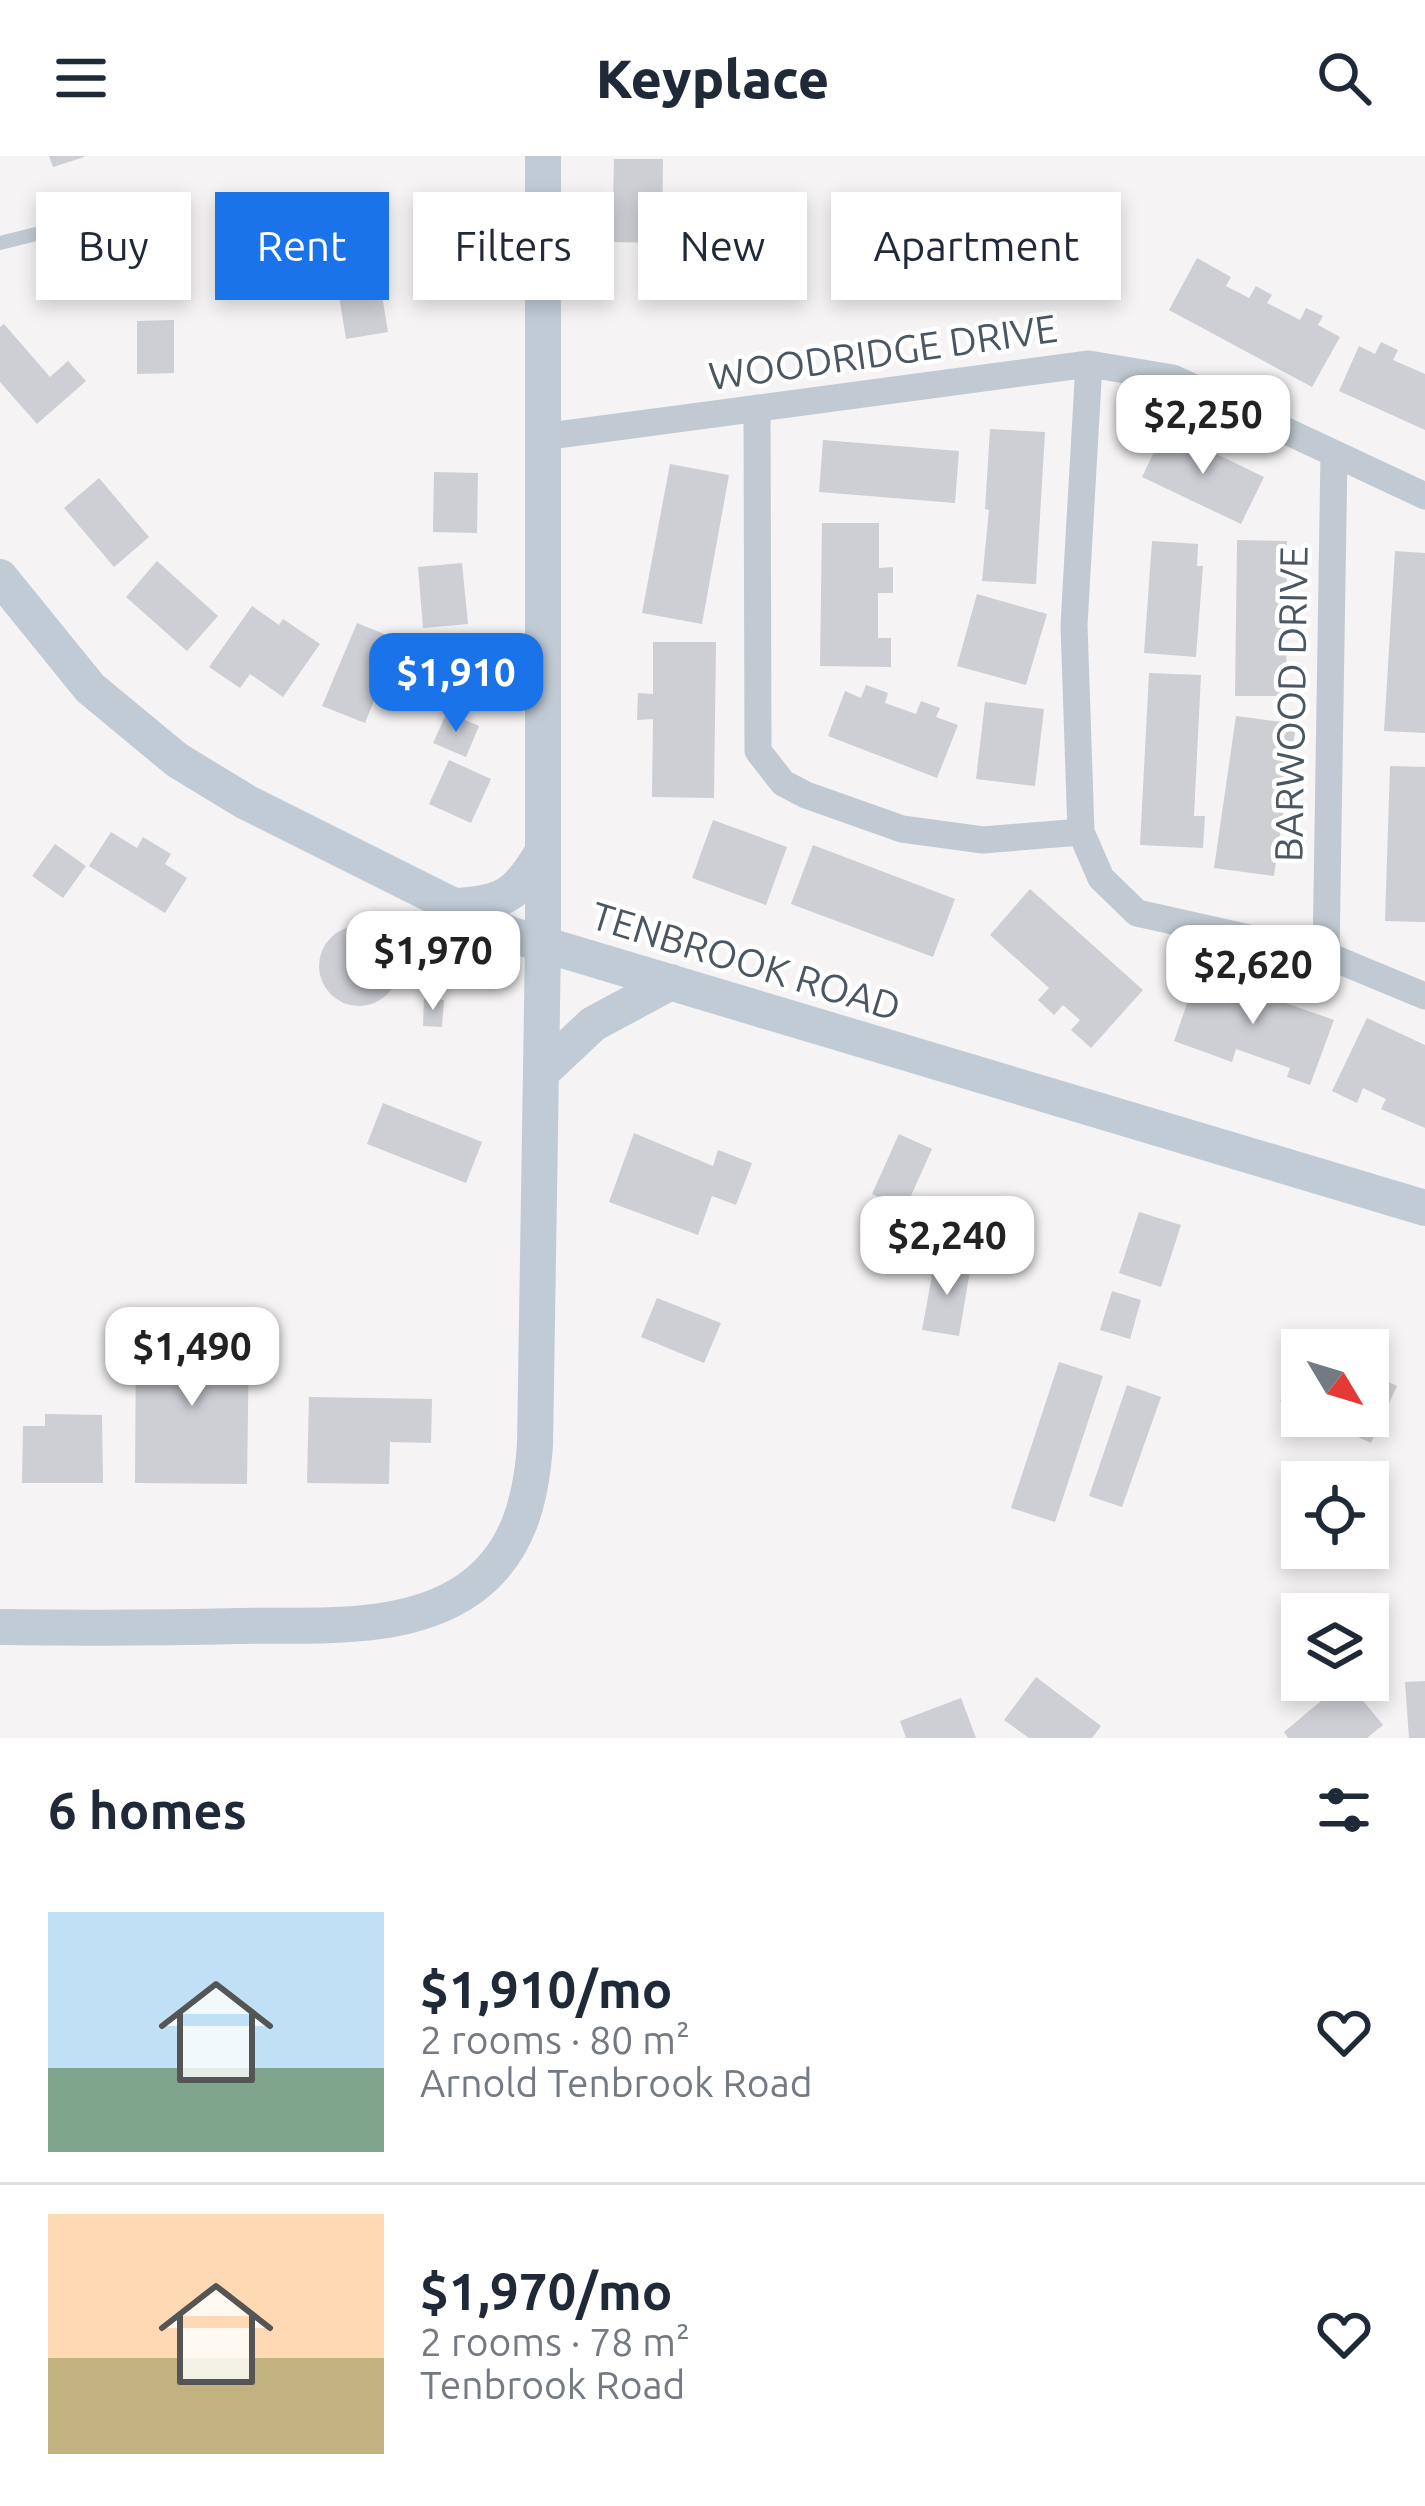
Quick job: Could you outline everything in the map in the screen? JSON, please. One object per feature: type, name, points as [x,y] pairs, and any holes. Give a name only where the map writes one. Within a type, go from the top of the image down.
[{"type":"street","points":[[0,1627],[195,1628],[374,1620],[443,1604],[472,1586],[498,1562],[524,1515],[533,1462],[543,944],[544,156]]},
{"type":"street","points":[[1089,364],[1074,625],[1081,832],[1101,878],[1137,913],[1326,955],[1425,996]]},
{"type":"street","name":"WOODRIDGE DRIVE","points":[[542,437],[1089,364],[1173,378],[1425,496]]},
{"type":"street","points":[[757,408],[758,751],[783,783],[902,829],[983,840],[1081,832]]},
{"type":"street","name":"BARWOOD DRIVE","points":[[1326,955],[1334,454]]},
{"type":"street","name":"TENBROOK ROAD","points":[[0,578],[70,667],[155,745],[246,802],[512,935],[1425,1208]]},
{"type":"street","points":[[452,907],[484,905],[508,897],[527,878],[543,851]]},
{"type":"street","points":[[541,1073],[593,1024],[671,982]]},
{"type":"lane","points":[[0,243],[36,234]]},
{"type":"building","points":[[49,156],[84,156],[84,157],[53,167]]},
{"type":"building","points":[[614,159],[663,159],[663,192],[638,192],[638,243],[614,242]]},
{"type":"building","points":[[1197,258],[1231,277],[1226,286],[1249,298],[1256,286],[1272,295],[1267,303],[1300,320],[1306,308],[1323,316],[1318,325],[1340,337],[1312,387],[1169,310]]},
{"type":"building","points":[[340,300],[383,300],[388,332],[346,339]]},
{"type":"building","points":[[174,320],[174,373],[137,374],[137,321]]},
{"type":"building","points":[[4,324],[50,377],[68,361],[86,381],[37,424],[0,382],[0,327]]},
{"type":"building","points":[[1381,342],[1398,350],[1393,360],[1425,374],[1425,430],[1339,391],[1359,346],[1375,354]]},
{"type":"building","points":[[990,429],[1045,432],[1036,584],[982,581]]},
{"type":"building","points":[[1165,429],[1264,477],[1241,524],[1142,477]]},
{"type":"building","points":[[823,440],[959,451],[955,503],[819,492]]},
{"type":"building","points":[[670,464],[729,475],[702,624],[642,613]]},
{"type":"building","points":[[434,472],[478,473],[477,533],[433,532]]},
{"type":"building","points":[[99,478],[149,537],[114,567],[64,508]]},
{"type":"building","points":[[822,523],[879,523],[879,568],[893,567],[893,593],[878,593],[878,638],[891,638],[891,667],[820,666]]},
{"type":"building","points":[[1237,540],[1287,541],[1286,696],[1235,696]]},
{"type":"building","points":[[1152,541],[1198,544],[1197,566],[1203,566],[1196,657],[1144,653]]},
{"type":"building","points":[[1395,551],[1425,553],[1425,733],[1384,731]]},
{"type":"building","points":[[157,561],[218,616],[187,651],[126,597]]},
{"type":"building","points":[[462,563],[468,624],[423,628],[418,567]]},
{"type":"building","points":[[977,594],[1047,614],[1026,685],[957,666]]},
{"type":"building","points":[[252,606],[279,625],[283,619],[320,644],[283,697],[250,674],[240,688],[209,667]]},
{"type":"building","points":[[357,623],[399,640],[365,723],[322,706]]},
{"type":"building","points":[[653,642],[716,642],[714,798],[652,797],[653,719],[637,720],[638,693],[653,694]]},
{"type":"building","points":[[1149,673],[1201,675],[1194,816],[1205,816],[1203,848],[1140,845]]},
{"type":"building","points":[[866,685],[888,693],[885,703],[916,714],[921,701],[940,708],[936,717],[958,725],[937,778],[828,736],[845,691],[861,698]]},
{"type":"building","points":[[985,702],[1044,709],[1035,786],[976,779]]},
{"type":"building","points":[[447,712],[479,726],[466,757],[433,743]]},
{"type":"building","points":[[1236,716],[1296,724],[1274,876],[1214,868]]},
{"type":"building","points":[[449,760],[491,779],[471,823],[429,804]]},
{"type":"building","points":[[1390,766],[1425,767],[1425,922],[1385,921]]},
{"type":"building","points":[[713,820],[787,847],[766,905],[692,878]]},
{"type":"building","points":[[111,832],[137,848],[143,837],[171,854],[165,864],[187,878],[165,913],[89,866]]},
{"type":"building","points":[[55,844],[86,866],[63,898],[32,876]]},
{"type":"building","points":[[813,845],[955,899],[933,957],[791,904]]},
{"type":"building","points":[[1030,889],[1143,990],[1091,1048],[1071,1030],[1080,1020],[1063,1005],[1054,1015],[1038,1000],[1049,988],[990,935]]},
{"type":"building","points":[[359,926],[387,938],[399,966],[387,994],[359,1006],[331,994],[319,966],[331,938]]},
{"type":"building","points":[[1198,972],[1334,1020],[1310,1085],[1287,1077],[1290,1068],[1236,1049],[1232,1062],[1174,1041]]},
{"type":"building","points":[[424,999],[444,1000],[442,1027],[423,1026]]},
{"type":"building","points":[[1367,1018],[1425,1045],[1425,1128],[1381,1109],[1386,1099],[1363,1088],[1357,1103],[1332,1091]]},
{"type":"building","points":[[383,1103],[482,1142],[466,1183],[367,1144]]},
{"type":"building","points":[[634,1133],[713,1166],[718,1150],[752,1163],[736,1205],[712,1196],[698,1235],[609,1202]]},
{"type":"building","points":[[899,1134],[932,1149],[905,1209],[872,1194]]},
{"type":"building","points":[[1139,1212],[1181,1225],[1161,1287],[1119,1273]]},
{"type":"building","points":[[935,1259],[971,1265],[959,1336],[922,1330]]},
{"type":"building","points":[[1112,1291],[1141,1300],[1130,1339],[1100,1330]]},
{"type":"building","points":[[657,1298],[721,1323],[704,1363],[641,1337]]},
{"type":"building","points":[[136,1334],[249,1335],[247,1484],[135,1483]]},
{"type":"building","points":[[1059,1362],[1103,1376],[1055,1522],[1011,1508]]},
{"type":"building","points":[[1127,1385],[1161,1397],[1122,1507],[1089,1496]]},
{"type":"building","points":[[309,1397],[432,1399],[431,1443],[390,1442],[389,1484],[307,1483]]},
{"type":"building","points":[[45,1414],[102,1415],[103,1483],[22,1483],[23,1426],[45,1426]]},
{"type":"building","points":[[1036,1677],[1101,1726],[1092,1738],[1029,1738],[1004,1720]]},
{"type":"building","points":[[1425,1681],[1425,1738],[1409,1738],[1405,1682]]},
{"type":"building","points":[[961,1698],[976,1738],[906,1738],[900,1721]]},
{"type":"building","points":[[1321,1701],[1363,1701],[1383,1725],[1367,1738],[1288,1738],[1284,1732]]}]
